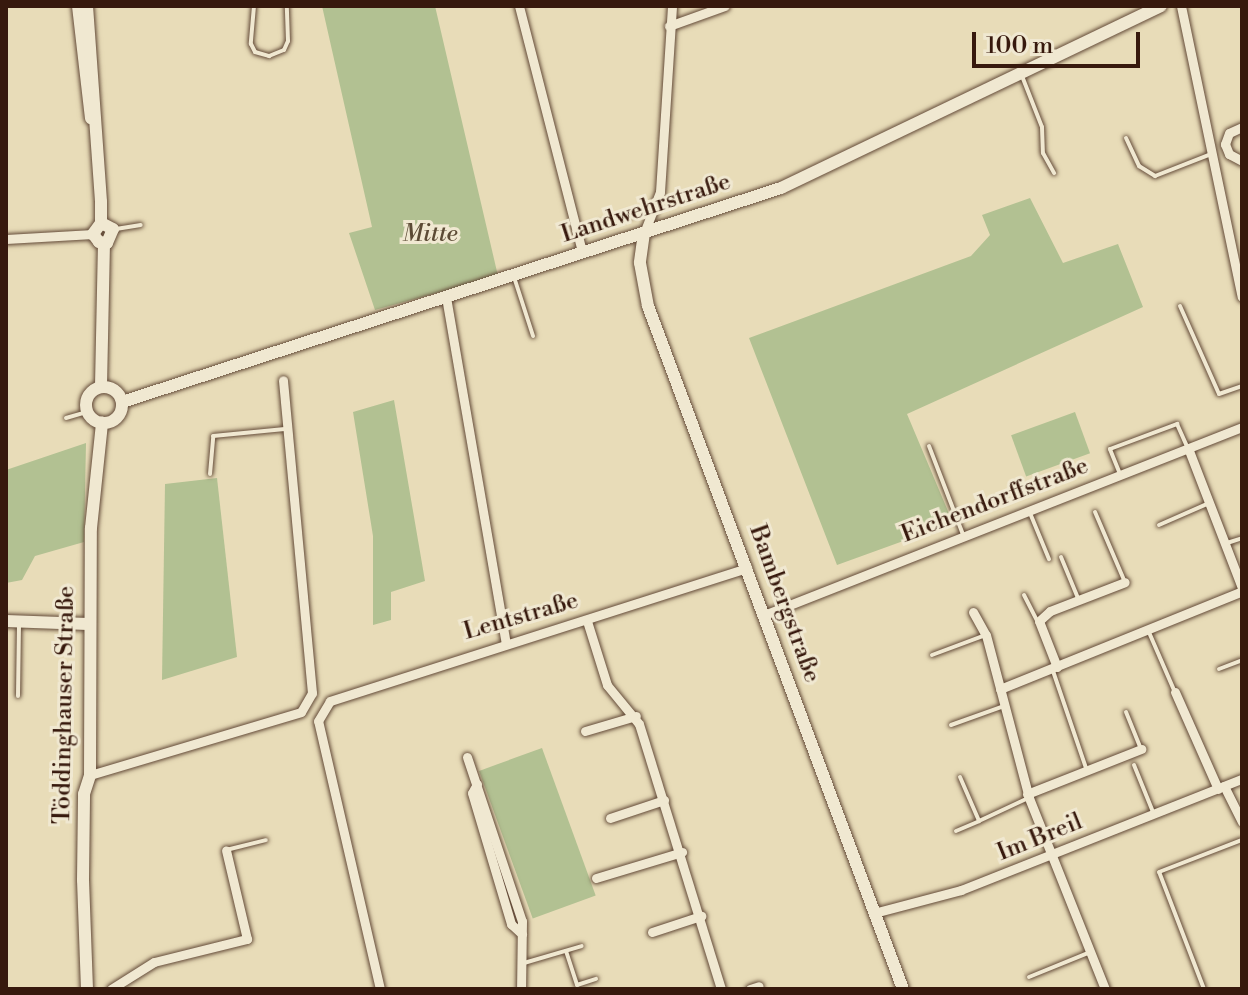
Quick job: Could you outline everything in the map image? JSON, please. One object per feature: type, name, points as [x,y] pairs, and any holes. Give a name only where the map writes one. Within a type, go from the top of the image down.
[{"type":"street","points":[[78,6],[86,102],[97,136]]},
{"type":"street","points":[[87,6],[97,136],[107,226],[112,239],[104,243]]},
{"type":"street","points":[[519,6],[582,252]]},
{"type":"street","points":[[644,233],[660,192],[672,6]]},
{"type":"street","points":[[669,26],[725,6]]},
{"type":"street","name":"Landwehrstraße","points":[[122,402],[803,179],[1019,70],[1161,6]]},
{"type":"street","points":[[1181,6],[1242,297]]},
{"type":"street","points":[[1242,127],[1229,133],[1225,144],[1229,154],[1242,161]]},
{"type":"street","points":[[6,239],[93,234],[107,226]]},
{"type":"street","name":"Bambergstraße","points":[[644,233],[643,290],[903,989]]},
{"type":"street","points":[[93,234],[104,243]]},
{"type":"street","points":[[101,386],[104,243]]},
{"type":"street","points":[[446,297],[506,643]]},
{"type":"street","points":[[90,775],[301,712],[312,693],[283,380]]},
{"type":"street","points":[[101,386],[115,390],[122,402],[119,415],[102,423],[87,412],[87,396],[101,386]]},
{"type":"street","name":"Töddinghauser Straße","points":[[87,989],[84,794],[90,775],[88,624],[91,528],[102,423]]},
{"type":"street","name":"Eichendorffstraße","points":[[764,615],[1242,427]]},
{"type":"street","points":[[1000,689],[1242,590],[1188,448]]},
{"type":"street","name":"Lentstraße","points":[[380,989],[318,721],[330,701],[747,568]]},
{"type":"street","points":[[1054,668],[1039,621],[1125,582]]},
{"type":"street","points":[[973,612],[986,635],[1028,796],[1105,989]]},
{"type":"street","points":[[13,621],[88,624]]},
{"type":"street","points":[[587,621],[607,685],[636,716],[682,852],[720,989]]},
{"type":"street","points":[[1175,692],[1221,787],[1242,822]]},
{"type":"street","points":[[585,731],[636,716]]},
{"type":"street","points":[[1028,796],[1141,749]]},
{"type":"street","points":[[467,757],[517,902],[522,934],[521,989]]},
{"type":"street","name":"Im Breil","points":[[874,913],[961,890],[1242,779]]},
{"type":"street","points":[[610,818],[664,800]]},
{"type":"street","points":[[111,989],[154,962],[247,939],[226,850]]},
{"type":"street","points":[[596,878],[682,852]]},
{"type":"street","points":[[652,932],[701,916]]},
{"type":"lane","points":[[254,6],[251,44],[255,52],[269,56],[284,50],[288,41],[287,6]]},
{"type":"lane","points":[[1019,70],[1042,127],[1043,153],[1054,173]]},
{"type":"lane","points":[[1126,138],[1139,166],[1155,176],[1211,154]]},
{"type":"lane","points":[[575,231],[636,214]]},
{"type":"lane","points":[[107,226],[141,225]]},
{"type":"lane","points":[[513,275],[533,336]]},
{"type":"lane","points":[[1180,306],[1219,394],[1242,386]]},
{"type":"lane","points":[[66,418],[87,412]]},
{"type":"lane","points":[[1120,474],[1110,449],[1177,424],[1188,448]]},
{"type":"lane","points":[[210,474],[213,436],[287,429]]},
{"type":"lane","points":[[929,446],[964,537]]},
{"type":"lane","points":[[1159,525],[1207,504]]},
{"type":"lane","points":[[1029,511],[1049,559]]},
{"type":"lane","name":"Eichendorffstraße","points":[[1095,512],[1125,582]]},
{"type":"lane","points":[[1225,544],[1242,538]]},
{"type":"lane","points":[[1061,557],[1079,601]]},
{"type":"lane","points":[[1024,595],[1039,621]]},
{"type":"lane","points":[[13,621],[18,696]]},
{"type":"lane","points":[[1148,630],[1175,692]]},
{"type":"lane","points":[[932,655],[986,635]]},
{"type":"lane","points":[[1219,669],[1242,660]]},
{"type":"lane","points":[[1054,668],[1087,770]]},
{"type":"lane","points":[[951,725],[1004,706]]},
{"type":"lane","points":[[1126,712],[1141,749]]},
{"type":"lane","points":[[1134,765],[1154,814]]},
{"type":"lane","points":[[960,777],[979,821]]},
{"type":"lane","points":[[956,831],[1028,796]]},
{"type":"lane","points":[[226,850],[266,840]]},
{"type":"lane","points":[[1204,989],[1159,872],[1242,840]]},
{"type":"lane","points":[[522,964],[582,946]]},
{"type":"lane","points":[[566,951],[577,985],[596,979]]},
{"type":"lane","points":[[1029,977],[1090,952]]},
{"type":"green space","name":"Mitte","points":[[322,6],[435,6],[498,276],[375,310],[349,233],[372,227]]},
{"type":"green space","points":[[1030,198],[1063,263],[1118,244],[1143,307],[907,414],[953,523],[837,565],[749,338],[971,256],[990,235],[982,215]]},
{"type":"green space","points":[[394,400],[425,581],[391,592],[391,620],[373,625],[373,536],[353,412]]},
{"type":"green space","points":[[1075,412],[1090,453],[1026,477],[1011,435]]},
{"type":"green space","points":[[86,443],[84,542],[35,556],[22,580],[6,583],[6,470]]},
{"type":"green space","points":[[217,478],[237,657],[162,680],[165,484]]},
{"type":"green space","points":[[542,748],[596,896],[533,918],[479,771]]}]
